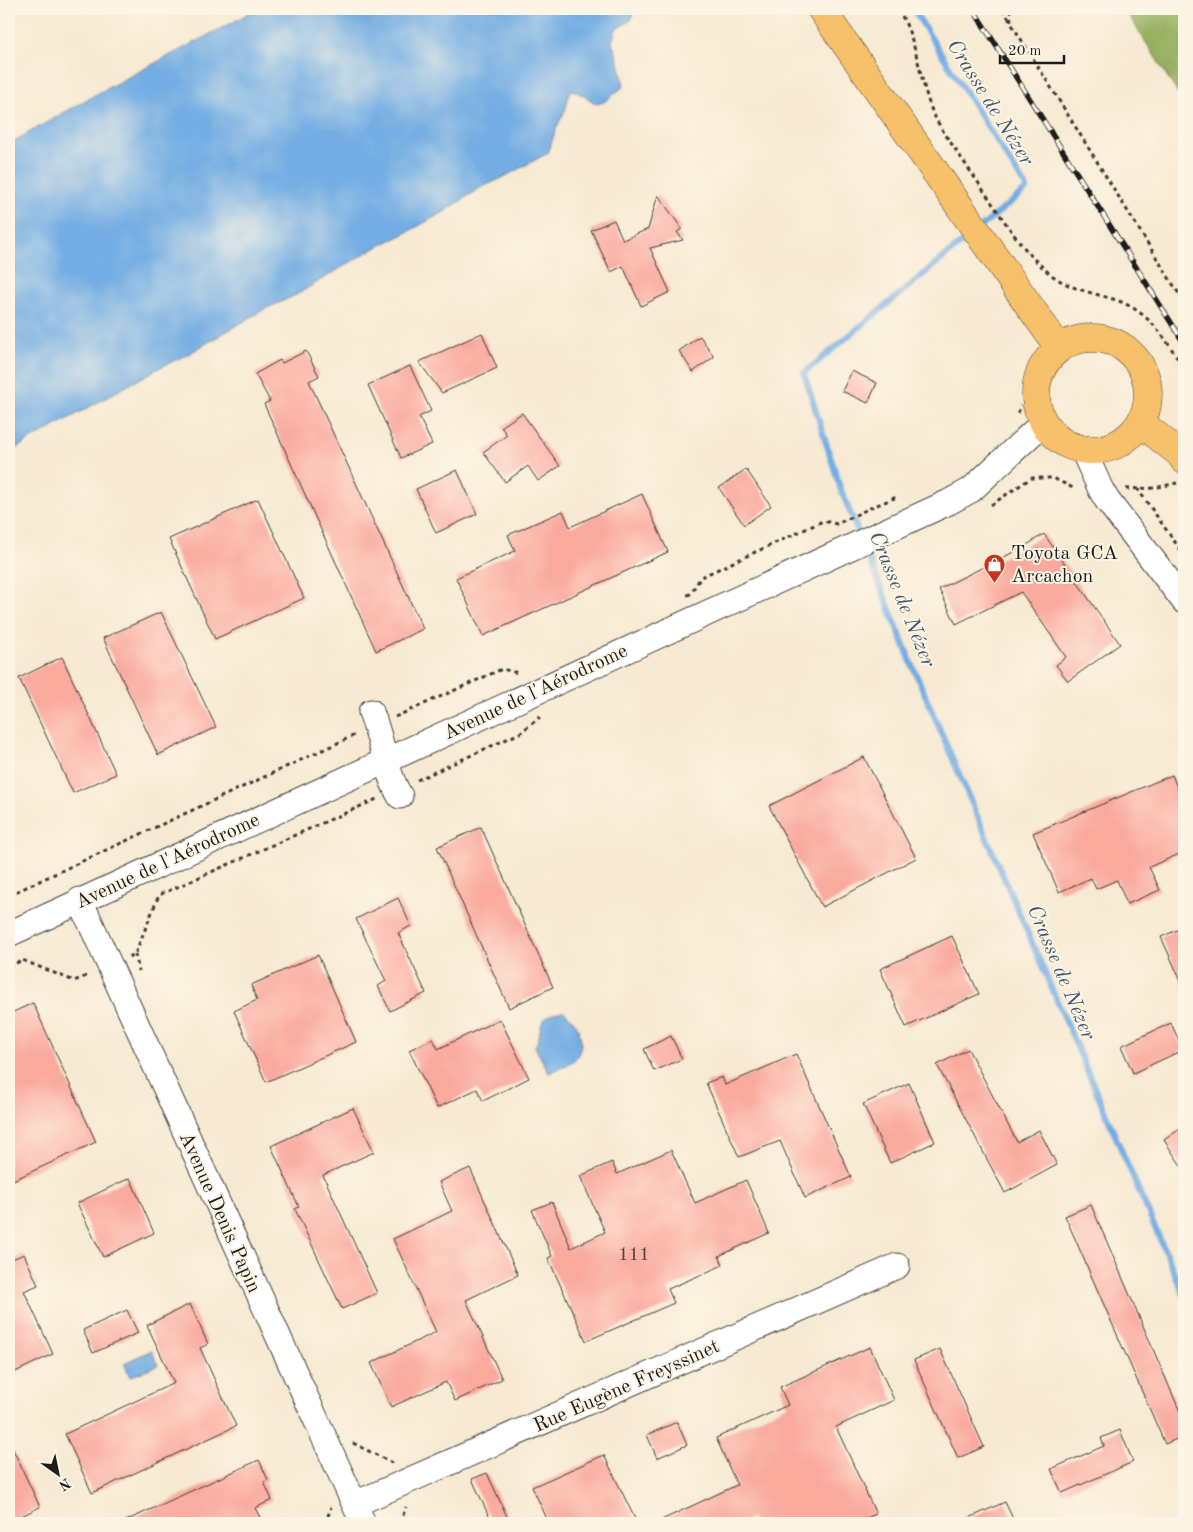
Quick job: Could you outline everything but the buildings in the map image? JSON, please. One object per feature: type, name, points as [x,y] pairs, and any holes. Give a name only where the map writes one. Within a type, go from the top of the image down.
[{"type":"main road","points":[[821,9],[1059,348]]},
{"type":"main road","points":[[1095,338],[1114,342],[1130,352],[1142,367],[1148,386],[1148,405],[1141,422],[1130,436],[1116,445],[1100,450],[1083,450],[1067,445],[1054,436],[1043,423],[1037,408],[1035,391],[1038,374],[1047,360],[1059,348],[1076,340],[1095,338]]},
{"type":"main road","points":[[1141,422],[1180,454],[1184,460]]},
{"type":"street","name":"Avenue de l'Aérodrome","points":[[9,934],[949,502],[970,490],[1043,423]]},
{"type":"street","points":[[1083,450],[1101,490],[1184,601]]},
{"type":"street","points":[[374,719],[398,793]]},
{"type":"street","name":"Avenue Denis Papin","points":[[80,900],[359,1514]]},
{"type":"street","name":"Rue Eugène Freyssinet","points":[[359,1514],[404,1483],[897,1266]]},
{"type":"path","points":[[898,9],[908,29],[930,106],[936,119],[1013,234],[1035,260],[1055,277],[1073,287],[1116,300],[1138,312],[1154,324],[1162,332],[1184,370]]},
{"type":"path","points":[[1003,9],[1184,302]]},
{"type":"path","points":[[1010,9],[1011,23]]},
{"type":"path","points":[[1018,414],[1021,405]]},
{"type":"path","points":[[986,509],[1031,478],[1053,478],[1080,492],[1154,488],[1184,480]]},
{"type":"path","points":[[1137,488],[1184,555]]},
{"type":"path","points":[[681,598],[690,594],[701,576],[822,521],[837,524],[894,498],[902,501]]},
{"type":"path","points":[[9,895],[374,719],[502,669],[518,673],[527,669]]},
{"type":"path","points":[[141,978],[135,954],[159,895],[398,793],[520,733],[540,717]]},
{"type":"path","points":[[9,967],[22,960],[74,981],[110,967],[135,954]]},
{"type":"path","points":[[350,1441],[396,1465],[410,1498],[400,1523]]},
{"type":"green space","points":[[1125,9],[1184,9],[1184,103]]},
{"type":"water","points":[[255,9],[634,9],[631,20],[616,29],[612,42],[624,86],[604,102],[596,104],[572,90],[569,92],[566,108],[548,153],[480,188],[444,212],[371,250],[296,295],[263,310],[190,353],[159,368],[9,452],[9,144],[100,92]]},
{"type":"water","points":[[563,1011],[569,1015],[577,1027],[580,1034],[580,1047],[574,1060],[549,1073],[535,1047],[544,1020],[554,1013]]},
{"type":"water","points":[[152,1350],[158,1365],[130,1377],[124,1363]]},
{"type":"waterway","name":"Crasse de Nézer","points":[[913,9],[1027,189],[981,227]]},
{"type":"waterway","name":"Crasse de Nézer","points":[[860,536],[841,490],[804,373],[971,235]]},
{"type":"waterway","name":"Crasse de Nézer","points":[[864,546],[913,667],[1184,1295]]},
{"type":"railway","points":[[973,9],[1184,343]]},
{"type":"place","name":"Toyota GCA Arcachon","points":[[995,583]]}]
